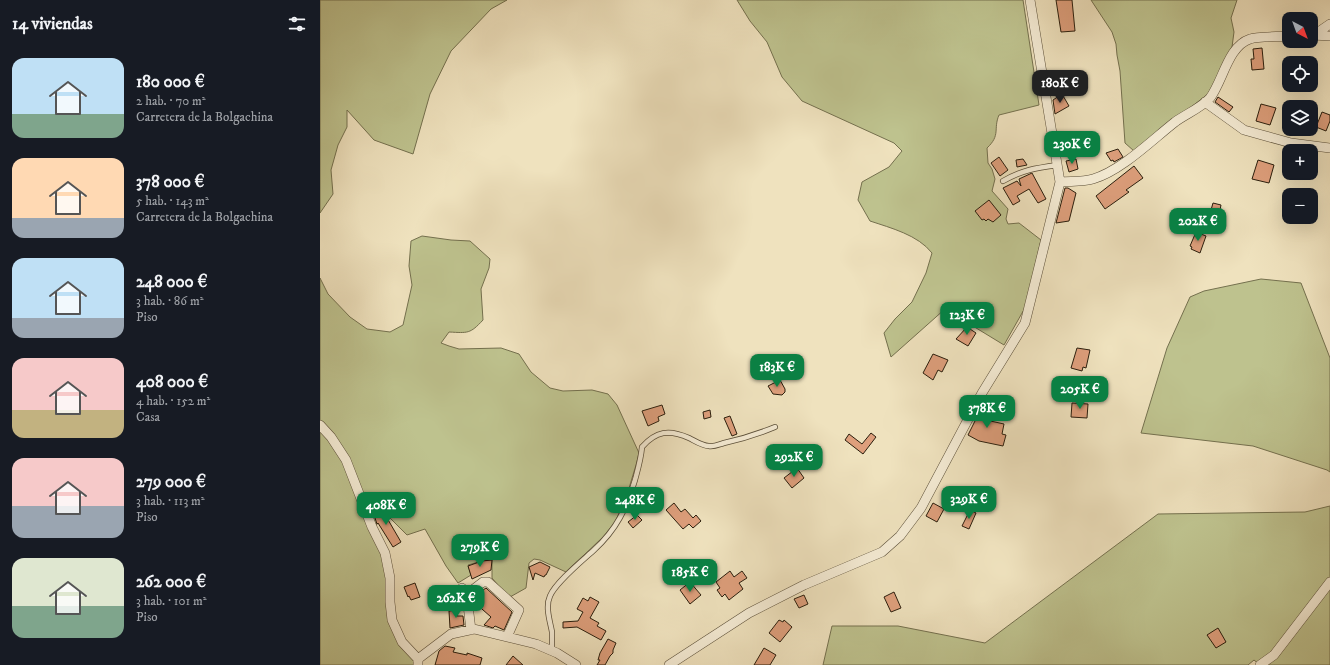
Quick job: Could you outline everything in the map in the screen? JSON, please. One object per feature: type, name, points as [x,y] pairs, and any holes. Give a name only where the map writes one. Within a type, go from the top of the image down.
[{"type":"street","points":[[669,665],[749,613],[804,585],[882,552],[900,536],[921,508],[982,393],[1025,323],[1060,182],[1030,0]]},
{"type":"street","points":[[1318,31],[1330,24]]},
{"type":"street","points":[[1318,35],[1330,36]]},
{"type":"street","points":[[1060,182],[1093,179],[1110,172],[1142,150],[1174,123],[1205,102],[1215,90],[1234,49],[1249,39],[1282,37]]},
{"type":"street","points":[[1205,102],[1244,130],[1291,143],[1330,148]]},
{"type":"street","points":[[320,425],[331,437],[346,460],[372,527],[385,553],[390,578],[392,620],[402,642],[418,662],[450,634],[474,629],[536,644],[552,651],[576,665]]},
{"type":"street","points":[[471,630],[464,592],[483,582],[488,582],[518,610],[507,637]]},
{"type":"street","points":[[1260,665],[1274,655],[1330,582]]},
{"type":"lane","points":[[1002,181],[1032,168],[1058,165]]},
{"type":"lane","points":[[552,651],[552,634],[548,604],[550,596],[573,568],[610,534],[618,523],[628,504],[641,458],[642,447],[647,441],[655,435],[666,433],[688,438],[699,444],[709,446],[756,435],[775,427]]},
{"type":"green space","points":[[320,0],[507,0],[491,9],[451,51],[430,94],[413,154],[374,140],[347,110],[347,127],[338,145],[331,170],[333,194],[320,213]]},
{"type":"green space","points":[[737,0],[1023,0],[1039,105],[999,115],[994,139],[987,148],[988,163],[992,169],[995,179],[992,191],[1008,209],[1006,219],[1008,224],[1019,223],[1041,240],[1026,306],[1004,345],[945,309],[891,357],[884,333],[895,319],[912,302],[926,273],[932,253],[919,241],[912,237],[895,229],[870,221],[858,200],[862,182],[889,167],[902,151],[894,143],[802,101],[782,77],[767,42],[750,21]]},
{"type":"green space","points":[[1091,0],[1237,0],[1231,18],[1234,32],[1232,47],[1208,94],[1134,151],[1125,143],[1120,71],[1116,44],[1112,32]]},
{"type":"green space","points":[[422,236],[470,241],[490,259],[489,268],[481,289],[483,320],[475,328],[468,332],[449,332],[441,343],[459,349],[501,348],[519,354],[531,372],[550,388],[563,391],[592,390],[608,394],[617,405],[639,453],[626,498],[615,522],[603,537],[566,572],[540,560],[534,559],[529,563],[526,588],[510,597],[492,578],[492,560],[468,565],[471,575],[458,583],[446,566],[425,529],[407,535],[389,517],[372,527],[385,553],[392,620],[418,665],[320,665],[320,278],[328,294],[350,317],[367,329],[390,332],[403,325],[412,285],[409,266],[411,241]]},
{"type":"green space","points":[[1261,279],[1301,283],[1330,358],[1330,472],[1253,446],[1141,433],[1167,348],[1190,297],[1204,291]]},
{"type":"green space","points":[[1330,506],[1330,665],[1260,665],[1254,660],[1248,665],[823,665],[832,626],[898,626],[985,643],[1158,514],[1305,512]]},
{"type":"building","points":[[1056,0],[1072,0],[1075,31],[1061,32]]},
{"type":"building","points":[[1262,48],[1264,69],[1252,70],[1251,59],[1254,59],[1253,49]]},
{"type":"building","points":[[1062,94],[1069,106],[1055,114],[1053,100]]},
{"type":"building","points":[[1218,97],[1233,107],[1229,112],[1215,102]]},
{"type":"building","points":[[1261,104],[1276,108],[1270,125],[1256,121]]},
{"type":"building","points":[[1322,112],[1330,115],[1330,121],[1326,131],[1318,128],[1318,122]]},
{"type":"building","points":[[1118,149],[1123,157],[1114,162],[1113,160],[1111,161],[1106,153]]},
{"type":"building","points":[[999,157],[1008,170],[1000,176],[991,163]]},
{"type":"building","points":[[1023,159],[1027,165],[1017,167],[1016,160]]},
{"type":"building","points":[[1076,159],[1078,169],[1069,172],[1066,161]]},
{"type":"building","points":[[1258,160],[1274,165],[1269,183],[1252,179]]},
{"type":"building","points":[[1134,166],[1143,178],[1126,190],[1129,192],[1105,209],[1096,196]]},
{"type":"building","points":[[1032,173],[1046,199],[1038,203],[1029,189],[1017,196],[1020,201],[1013,205],[1003,188],[1017,181],[1021,186],[1019,179]]},
{"type":"building","points":[[1065,188],[1068,188],[1076,193],[1069,221],[1056,223]]},
{"type":"building","points":[[989,200],[1001,215],[993,222],[988,219],[986,221],[984,219],[982,220],[975,211]]},
{"type":"building","points":[[1213,203],[1221,205],[1218,219],[1209,217]]},
{"type":"building","points":[[1196,232],[1206,236],[1200,253],[1191,249],[1192,247],[1190,246]]},
{"type":"building","points":[[967,327],[976,333],[968,346],[956,339]]},
{"type":"building","points":[[1077,348],[1090,350],[1086,368],[1083,367],[1082,371],[1071,368]]},
{"type":"building","points":[[933,354],[948,360],[942,372],[938,370],[933,380],[923,373]]},
{"type":"building","points":[[780,380],[785,392],[782,395],[773,394],[768,386]]},
{"type":"building","points":[[1072,403],[1088,404],[1087,418],[1071,417]]},
{"type":"building","points":[[662,405],[665,414],[658,417],[659,421],[648,426],[642,411]]},
{"type":"building","points":[[983,405],[991,410],[986,420],[1004,424],[1002,434],[1006,435],[1003,446],[979,441],[968,435]]},
{"type":"building","points":[[710,410],[711,417],[704,419],[703,412]]},
{"type":"building","points":[[730,416],[737,434],[732,436],[724,418]]},
{"type":"building","points":[[871,433],[876,437],[863,454],[845,440],[849,434],[862,444]]},
{"type":"building","points":[[797,468],[804,478],[792,488],[784,478]]},
{"type":"building","points":[[674,503],[681,512],[685,509],[693,518],[696,515],[701,521],[693,528],[689,524],[683,529],[666,510]]},
{"type":"building","points":[[933,503],[944,509],[937,522],[926,516]]},
{"type":"building","points":[[383,506],[389,517],[387,518],[401,542],[393,547],[378,523],[377,524],[373,512]]},
{"type":"building","points":[[970,510],[976,513],[969,529],[962,526]]},
{"type":"building","points":[[637,515],[642,520],[633,528],[628,522]]},
{"type":"building","points":[[492,560],[491,570],[472,579],[468,566],[482,561]]},
{"type":"building","points":[[540,562],[550,567],[544,577],[535,573],[533,580],[529,567]]},
{"type":"building","points":[[730,571],[734,577],[742,571],[747,578],[739,583],[743,589],[729,600],[725,594],[722,597],[717,590],[720,588],[716,582]]},
{"type":"building","points":[[690,582],[701,595],[690,604],[680,590]]},
{"type":"building","points":[[415,583],[420,597],[411,600],[409,596],[408,597],[404,587]]},
{"type":"building","points":[[486,588],[512,612],[504,630],[495,626],[493,628],[484,625],[491,617],[474,602],[473,597]]},
{"type":"building","points":[[894,592],[901,608],[891,612],[884,597]]},
{"type":"building","points":[[804,595],[808,604],[799,608],[794,599]]},
{"type":"building","points":[[590,597],[599,602],[590,618],[599,623],[597,626],[606,631],[601,640],[577,627],[563,628],[563,622],[578,621],[583,612],[577,609],[583,598],[588,601]]},
{"type":"building","points":[[457,610],[457,616],[463,616],[464,625],[450,628],[449,611]]},
{"type":"building","points":[[779,620],[783,622],[784,620],[792,627],[780,642],[769,633]]},
{"type":"building","points":[[1218,628],[1226,642],[1216,648],[1207,635]]},
{"type":"building","points":[[608,639],[616,643],[613,653],[605,665],[597,665],[600,660],[598,660],[600,653]]},
{"type":"building","points":[[445,646],[455,648],[453,652],[467,655],[467,653],[482,658],[480,665],[435,665],[439,651]]},
{"type":"building","points":[[764,648],[776,655],[770,665],[754,665]]},
{"type":"building","points":[[513,656],[523,665],[506,665]]}]
